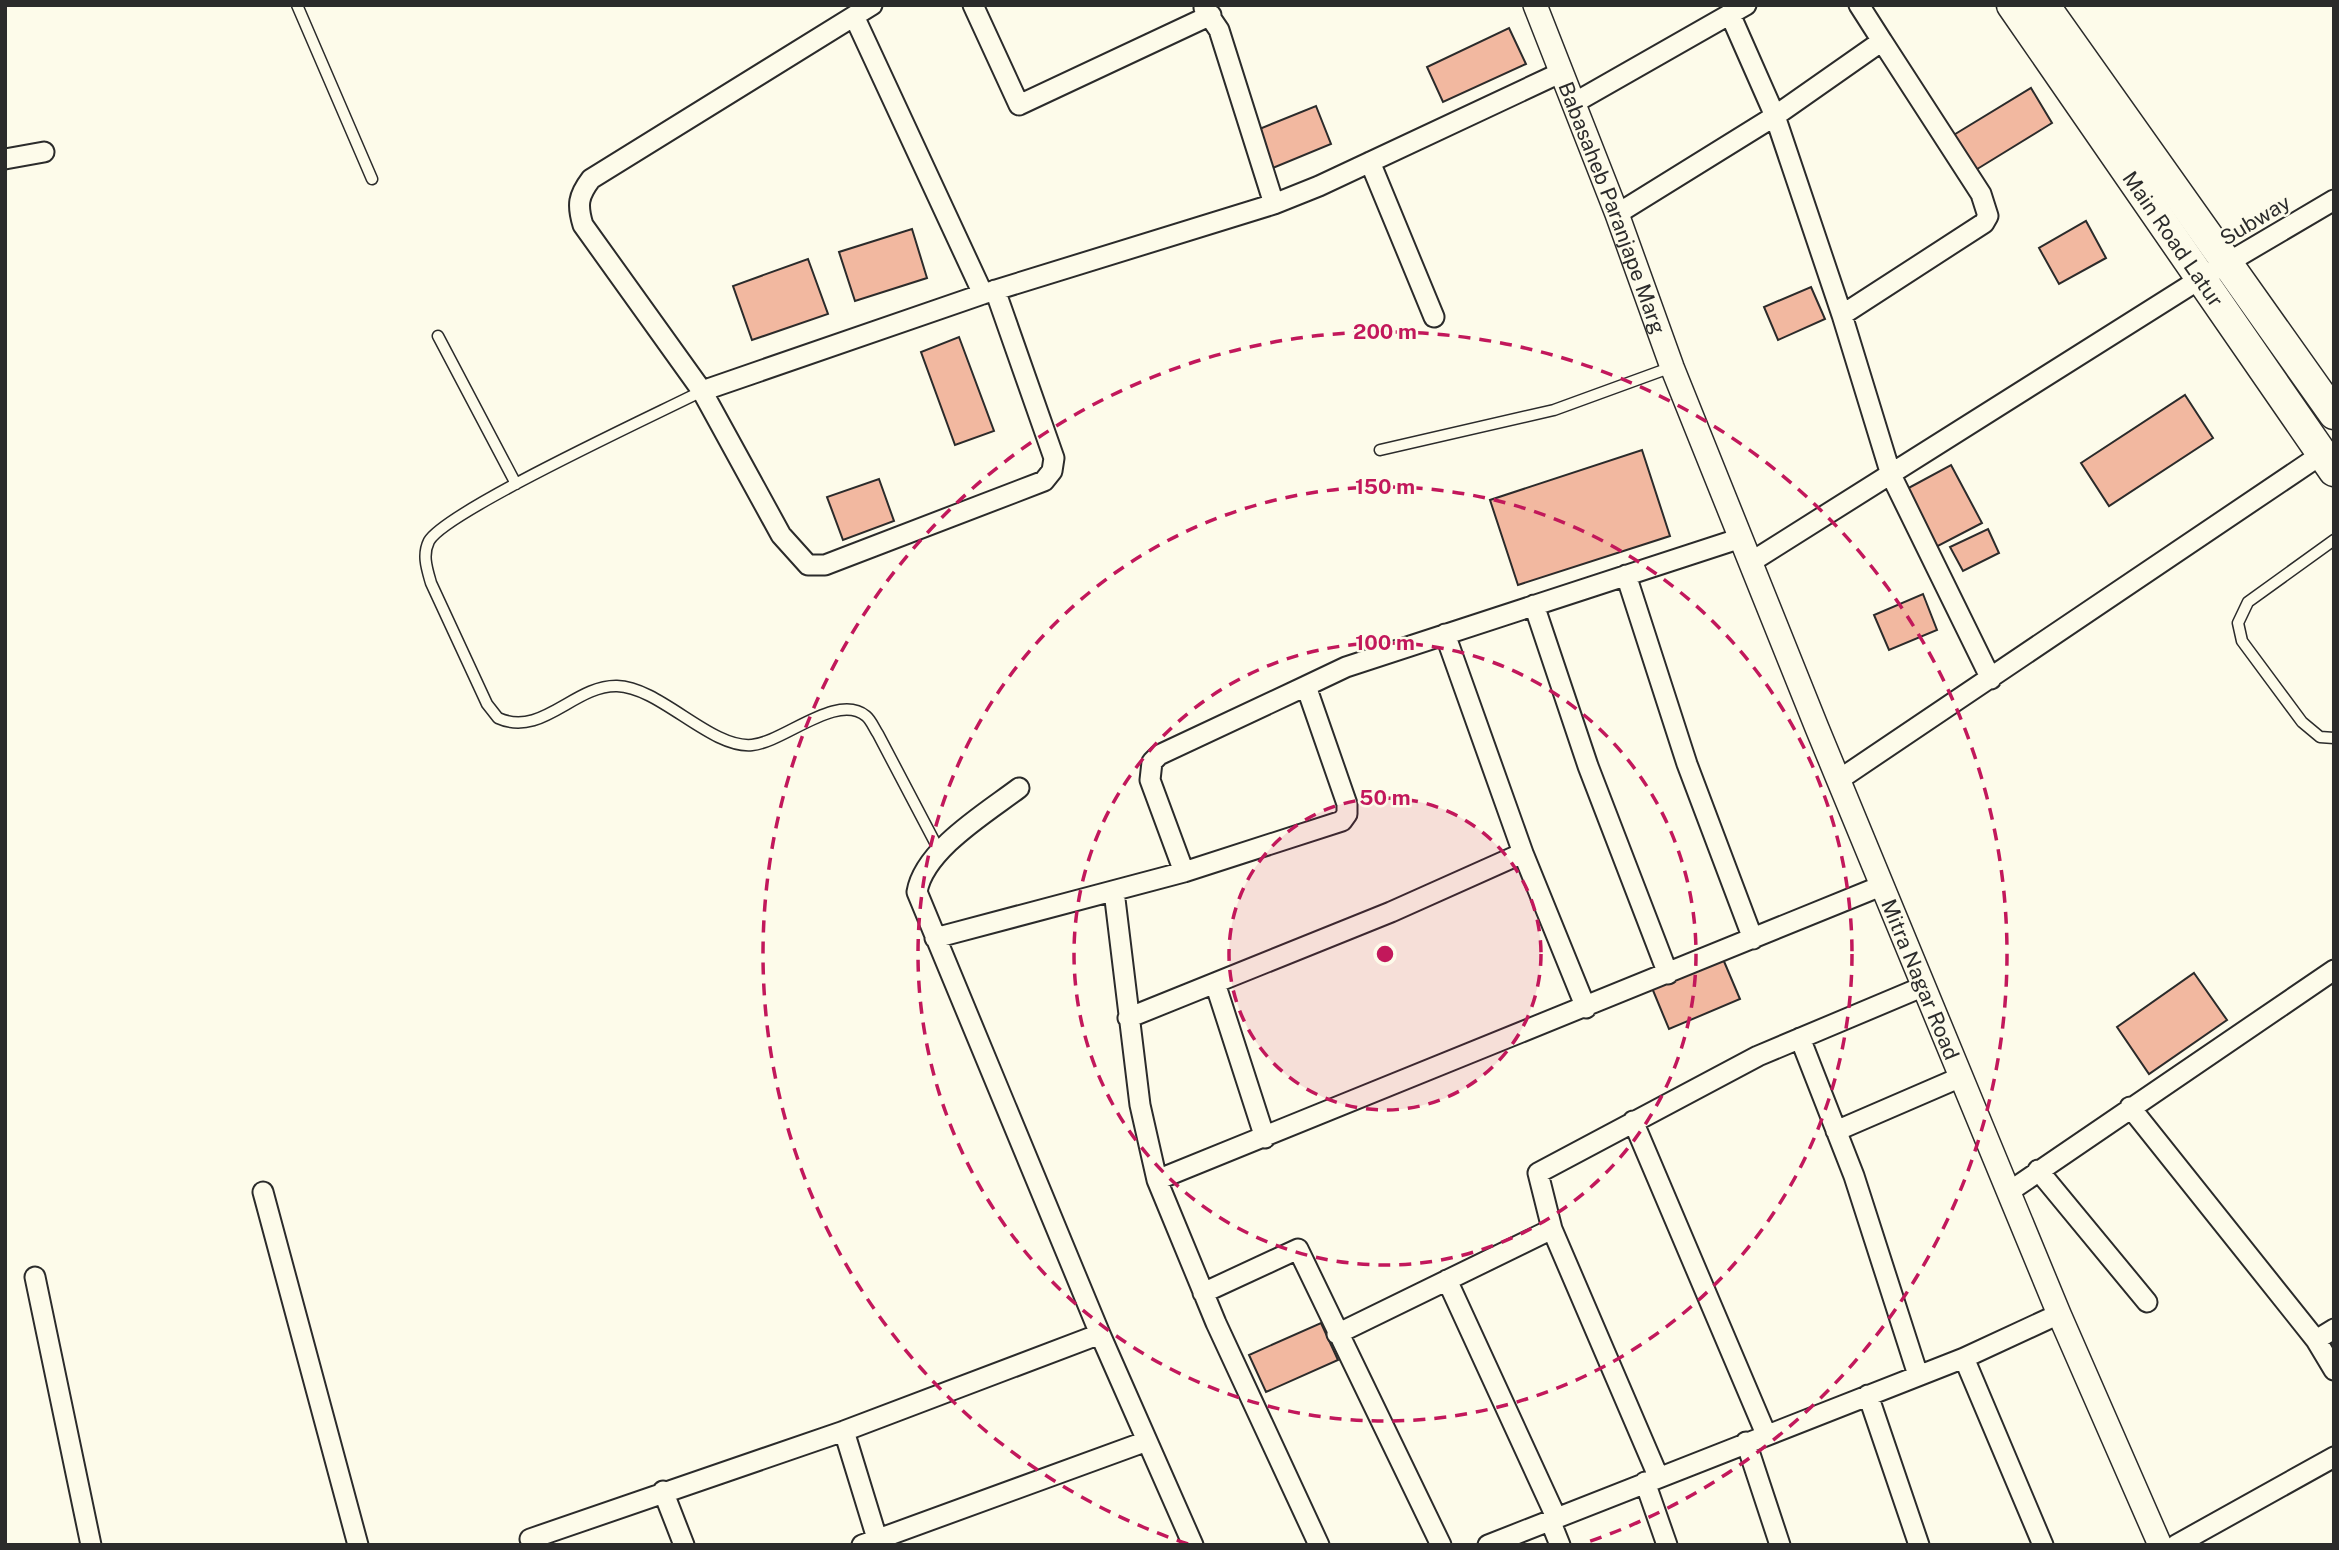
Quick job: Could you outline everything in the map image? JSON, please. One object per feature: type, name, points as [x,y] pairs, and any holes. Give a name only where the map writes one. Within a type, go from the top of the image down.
[{"type":"main road","name":"Main Road Latur","points":[[2012,5],[2328,463]]},
{"type":"main road","name":"Main Road Latur","points":[[2044,5],[2334,414]]},
{"type":"street","points":[[854,16],[989,292],[1054,458],[1052,471],[1044,481],[825,565],[808,565],[781,535],[702,391],[583,225],[578,205],[581,192],[591,179],[854,16],[872,5]]},
{"type":"street","points":[[973,5],[1019,105],[1207,10],[1219,30],[1274,204]]},
{"type":"street","name":"Babasaheb Paranjape Marg","points":[[1535,5],[1690,411]]},
{"type":"street","points":[[1842,315],[1984,223],[1988,216],[1981,194],[1859,5]]},
{"type":"street","points":[[1574,103],[1738,9],[1842,315],[1891,475],[1991,679]]},
{"type":"street","points":[[1617,215],[1775,116],[1882,41]]},
{"type":"street","points":[[702,391],[989,292],[1274,204],[1562,72]]},
{"type":"street","points":[[5,159],[44,152]]},
{"type":"street","points":[[1370,162],[1434,317]]},
{"type":"street","name":"Subway","points":[[1751,562],[2200,279],[2334,200]]},
{"type":"street","name":"Mitra Nagar Road","points":[[1690,411],[1922,987],[2010,1191],[2059,1314],[2160,1545]]},
{"type":"street","points":[[1840,779],[2328,463]]},
{"type":"street","points":[[1184,872],[1150,780],[1152,762],[1159,755],[1346,667],[1741,538]]},
{"type":"street","points":[[1626,575],[1687,764],[1753,939]]},
{"type":"street","points":[[1534,605],[1588,766],[1668,974]]},
{"type":"street","points":[[1445,634],[1524,853],[1586,1008]]},
{"type":"street","points":[[935,938],[1184,872],[1333,825],[1347,814],[1347,804],[1306,686]]},
{"type":"street","points":[[1019,788],[940,852],[925,868],[917,892],[1100,1334],[1193,1545]]},
{"type":"street","points":[[1128,1018],[1391,912],[1524,853]]},
{"type":"street","points":[[1157,1180],[1881,886]]},
{"type":"street","points":[[1114,891],[1140,1105],[1157,1180],[1203,1293],[1319,1545]]},
{"type":"street","points":[[2010,1191],[2334,970]]},
{"type":"street","points":[[1215,983],[1265,1138]]},
{"type":"street","points":[[1667,1545],[1652,1479],[1552,1229],[1538,1172],[1758,1056],[1922,987]]},
{"type":"street","points":[[1800,1038],[1854,1177],[1918,1375]]},
{"type":"street","points":[[1836,1131],[1961,1077]]},
{"type":"street","points":[[2130,1107],[2316,1340],[2334,1370]]},
{"type":"street","points":[[1633,1121],[1766,1434]]},
{"type":"street","points":[[2038,1170],[2147,1302]]},
{"type":"street","points":[[263,1192],[358,1545]]},
{"type":"street","points":[[1337,1334],[1552,1229]]},
{"type":"street","points":[[1203,1293],[1298,1249],[1441,1545]]},
{"type":"street","points":[[34,1277],[90,1545]]},
{"type":"street","points":[[1447,1280],[1553,1518],[1560,1545]]},
{"type":"street","points":[[1488,1545],[1964,1358],[2059,1314]]},
{"type":"street","points":[[2316,1340],[2334,1329]]},
{"type":"street","points":[[530,1539],[663,1491],[844,1431],[1100,1334]]},
{"type":"street","points":[[1964,1358],[2043,1545]]},
{"type":"street","points":[[1868,1395],[1919,1545]]},
{"type":"street","points":[[844,1431],[873,1543],[1147,1441]]},
{"type":"street","points":[[1746,1442],[1780,1545]]},
{"type":"street","points":[[2176,1545],[2334,1457]]},
{"type":"street","points":[[663,1491],[684,1545]]},
{"type":"lane","points":[[297,5],[372,179]]},
{"type":"lane","points":[[438,336],[516,484]]},
{"type":"lane","points":[[1380,450],[1554,410],[1672,367]]},
{"type":"lane","points":[[702,391],[516,484],[438,530],[429,542],[425,562],[431,583],[487,704],[498,718],[522,723],[540,718],[603,687],[619,686],[639,691],[734,744],[752,746],[830,712],[849,709],[865,716],[878,733],[940,852]]},
{"type":"lane","points":[[2334,540],[2248,602],[2238,623],[2242,642],[2302,722],[2320,737],[2334,738]]},
{"type":"building","points":[[1509,28],[1526,64],[1443,102],[1427,67]]},
{"type":"building","points":[[2031,88],[2052,123],[1974,171],[1952,136]]},
{"type":"building","points":[[1316,106],[1331,144],[1268,170],[1252,132]]},
{"type":"building","points":[[2086,221],[2106,258],[2059,284],[2039,248]]},
{"type":"building","points":[[912,229],[927,278],[855,301],[839,252]]},
{"type":"building","points":[[808,259],[828,314],[752,340],[733,286]]},
{"type":"building","points":[[1811,287],[1825,319],[1778,340],[1764,307]]},
{"type":"building","points":[[959,337],[994,431],[955,445],[921,352]]},
{"type":"building","points":[[2185,395],[2213,438],[2109,506],[2081,463]]},
{"type":"building","points":[[1642,450],[1670,536],[1518,585],[1490,500]]},
{"type":"building","points":[[1951,465],[1982,523],[1934,548],[1903,491]]},
{"type":"building","points":[[879,479],[894,521],[843,540],[827,497]]},
{"type":"building","points":[[1988,529],[1999,553],[1963,571],[1950,547]]},
{"type":"building","points":[[1923,594],[1937,630],[1889,650],[1874,615]]},
{"type":"building","points":[[1723,959],[1740,999],[1669,1029],[1652,988]]},
{"type":"building","points":[[2194,973],[2227,1020],[2149,1074],[2117,1027]]},
{"type":"building","points":[[1321,1323],[1338,1360],[1266,1392],[1249,1355]]}]
